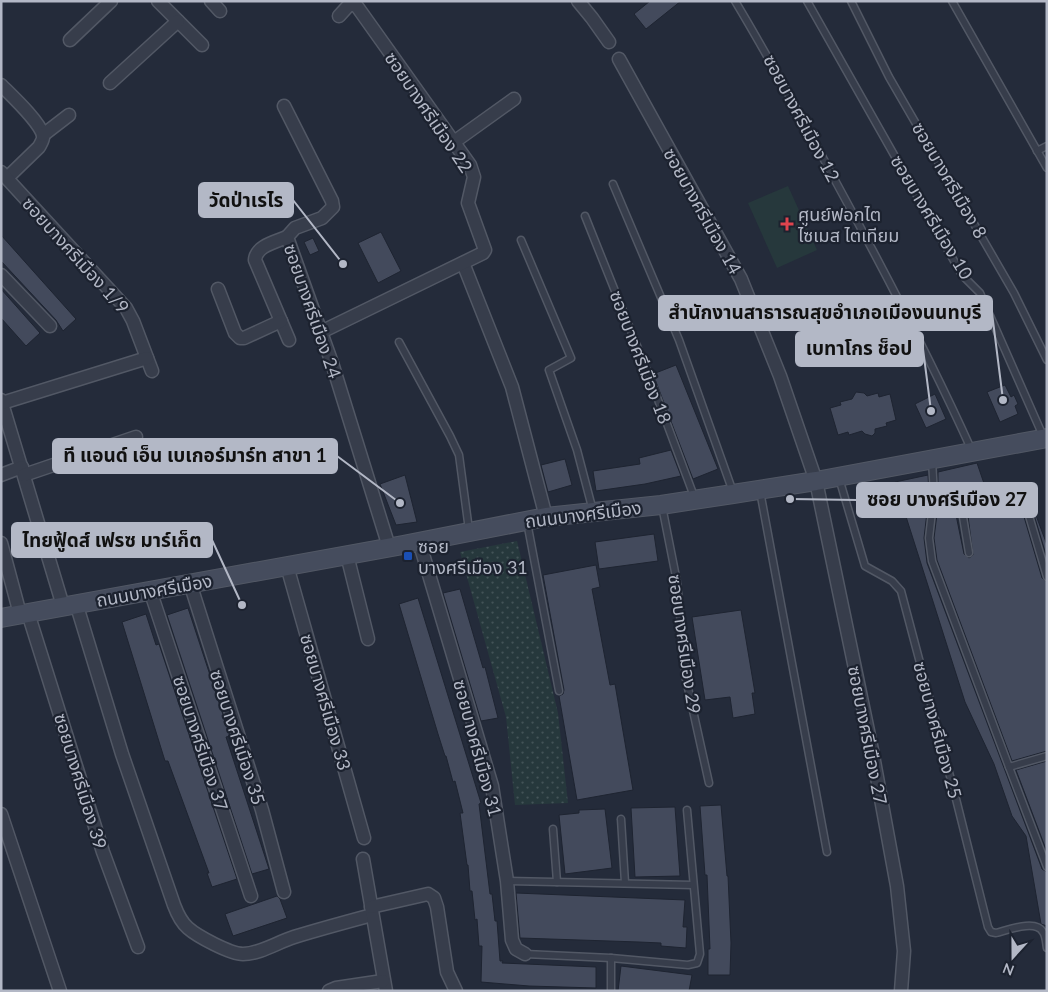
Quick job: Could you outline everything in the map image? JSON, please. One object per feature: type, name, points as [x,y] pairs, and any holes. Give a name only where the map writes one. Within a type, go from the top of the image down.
[{"type":"street","points":[[70,40],[111,1]]},
{"type":"street","points":[[158,1],[202,46]]},
{"type":"street","points":[[211,1],[220,11]]},
{"type":"street","points":[[578,1],[609,42]]},
{"type":"street","name":"ซอยบางศรีเมือง 22","points":[[321,332],[483,254],[485,250],[468,203],[474,177],[473,171],[356,6],[349,5],[339,16]]},
{"type":"street","points":[[110,83],[178,21]]},
{"type":"street","name":"ซอยบางศรีเมือง 14","points":[[618,60],[741,278],[780,376],[816,481]]},
{"type":"street","points":[[1,85],[31,116],[43,135],[39,147],[4,175]]},
{"type":"street","points":[[454,142],[514,99]]},
{"type":"street","name":"ซอยบางศรีเมือง 24","points":[[284,106],[332,201],[332,208],[322,218],[296,228],[286,237],[332,363],[389,547]]},
{"type":"street","points":[[43,135],[69,115]]},
{"type":"street","name":"ซอยบางศรีเมือง 1/9","points":[[4,175],[126,308],[133,320],[152,371]]},
{"type":"street","points":[[286,237],[260,249],[255,260],[288,340]]},
{"type":"street","points":[[464,262],[512,387],[546,517]]},
{"type":"street","points":[[1,275],[50,326]]},
{"type":"street","points":[[218,289],[235,333],[240,338],[281,322]]},
{"type":"street","points":[[147,358],[2,405],[35,516],[69,604],[170,895],[180,918],[188,928],[217,946],[235,953],[245,954],[256,952],[292,937],[428,894],[434,898],[437,907],[447,972],[456,991]]},
{"type":"street","points":[[1,475],[23,471],[136,437]]},
{"type":"street","name":"ถนนบางศรีเมือง","points":[[1,618],[546,517],[662,505],[760,490],[1045,439]]},
{"type":"street","name":"ซอยบางศรีเมือง 27","points":[[816,481],[872,750],[897,886],[904,951],[902,991]]},
{"type":"street","name":"ซอยบางศรีเมือง 31","points":[[419,541],[492,786],[507,881],[512,940],[516,949],[526,954]]},
{"type":"street","name":"ซอยบางศรีเมือง 39","points":[[1,543],[103,852],[138,947]]},
{"type":"street","points":[[347,555],[368,639]]},
{"type":"street","name":"ซอยบางศรีเมือง 33","points":[[287,566],[364,838]]},
{"type":"street","name":"ซอยบางศรีเมือง 35","points":[[190,583],[262,810],[284,892]]},
{"type":"street","name":"ซอยบางศรีเมือง 37","points":[[150,590],[251,896]]},
{"type":"street","points":[[2,816],[60,991]]},
{"type":"street","points":[[329,991],[336,988],[384,986],[363,859]]},
{"type":"lane","name":"ซอยบางศรีเมือง 12","points":[[735,1],[772,62],[891,284],[938,375],[972,452]]},
{"type":"lane","name":"ซอยบางศรีเมือง 10","points":[[807,1],[962,275],[980,293],[1045,439]]},
{"type":"lane","name":"ซอยบางศรีเมือง 8","points":[[851,1],[890,76],[1014,293],[1047,360]]},
{"type":"lane","points":[[952,1],[1047,168]]},
{"type":"lane","points":[[1037,151],[1047,146]]},
{"type":"lane","points":[[612,184],[679,340],[733,494]]},
{"type":"lane","name":"ซอยบางศรีเมือง 18","points":[[584,216],[651,381],[695,499]]},
{"type":"lane","points":[[521,240],[571,358],[549,370],[577,450],[593,512]]},
{"type":"lane","points":[[399,342],[459,455],[469,532]]},
{"type":"lane","points":[[932,459],[933,509],[930,538],[932,561],[1047,867]]},
{"type":"lane","name":"ซอยบางศรีเมือง 25","points":[[838,477],[865,566],[892,581],[901,591],[988,926],[991,932],[996,933],[1030,925],[1037,926],[1043,931],[1047,948]]},
{"type":"lane","points":[[760,490],[826,852]]},
{"type":"lane","name":"ซอยบางศรีเมือง 29","points":[[662,505],[677,582],[686,679],[709,783]]},
{"type":"lane","points":[[933,509],[953,508],[960,510],[963,517],[969,553]]},
{"type":"lane","points":[[1027,508],[1047,577]]},
{"type":"lane","points":[[527,521],[559,691]]},
{"type":"lane","points":[[1009,767],[1047,756]]},
{"type":"lane","points":[[526,954],[611,958],[688,965],[697,962],[700,954],[687,810]]},
{"type":"lane","points":[[621,819],[624,883]]},
{"type":"lane","points":[[553,829],[557,882]]},
{"type":"lane","points":[[507,881],[693,885]]},
{"type":"lane","points":[[611,958],[611,991]]},
{"type":"shaded area","points":[[788,186],[817,250],[777,268],[748,203]]},
{"type":"shaded area","points":[[517,541],[558,713],[568,803],[515,805],[506,717],[460,552]]},
{"type":"building","points":[[650,1],[681,1],[646,29],[634,14]]},
{"type":"building","points":[[381,232],[401,271],[378,283],[358,243]]},
{"type":"building","points":[[1,235],[76,319],[63,331],[56,320],[1,261]]},
{"type":"building","points":[[313,238],[319,251],[310,255],[304,242]]},
{"type":"building","points":[[1,289],[40,333],[26,346],[1,318]]},
{"type":"building","points":[[676,365],[718,469],[693,479],[653,374]]},
{"type":"building","points":[[1005,385],[1011,397],[1014,395],[1018,404],[1015,406],[1018,414],[1000,422],[987,392]]},
{"type":"building","points":[[856,392],[864,393],[867,396],[878,393],[879,397],[890,394],[896,420],[886,423],[887,426],[875,429],[875,433],[872,436],[862,431],[849,435],[848,432],[838,435],[830,408],[841,405],[840,402],[852,399]]},
{"type":"building","points":[[935,394],[946,419],[926,428],[915,404]]},
{"type":"building","points":[[671,450],[681,476],[645,484],[596,491],[593,471],[640,464],[639,458]]},
{"type":"building","points":[[565,459],[572,485],[548,492],[541,465]]},
{"type":"building","points":[[977,463],[989,498],[1020,489],[1030,499],[1047,545],[1047,558],[1032,508],[1029,504],[1025,504],[1022,510],[1042,578],[1047,582],[1047,751],[1012,761],[937,560],[934,538],[937,514],[952,513],[956,515],[964,554],[969,558],[973,555],[968,516],[964,509],[955,503],[938,504],[938,472]]},
{"type":"building","points":[[405,475],[417,522],[396,525],[380,484]]},
{"type":"building","points":[[928,475],[929,495],[924,538],[927,563],[1042,869],[1047,872],[1047,926],[1041,924],[1026,836],[1012,816],[994,764],[965,702],[895,482]]},
{"type":"building","points":[[654,534],[658,561],[599,569],[595,542]]},
{"type":"building","points":[[596,565],[600,587],[592,589],[610,685],[615,684],[633,790],[577,800],[559,696],[563,694],[564,690],[543,575]]},
{"type":"building","points":[[460,589],[483,668],[485,667],[498,718],[481,721],[443,593]]},
{"type":"building","points":[[418,598],[481,803],[479,804],[490,894],[492,894],[495,921],[497,921],[500,961],[503,961],[502,963],[596,967],[596,988],[481,982],[482,946],[479,946],[477,919],[475,920],[472,891],[470,891],[460,813],[463,813],[455,781],[453,782],[399,604]]},
{"type":"building","points":[[188,608],[230,736],[226,737],[269,869],[252,874],[167,615]]},
{"type":"building","points":[[741,610],[755,693],[752,693],[755,714],[733,718],[730,697],[705,700],[692,617]]},
{"type":"building","points":[[146,614],[156,645],[159,644],[237,879],[212,887],[207,873],[209,873],[168,761],[165,761],[122,622]]},
{"type":"building","points":[[1047,761],[1047,852],[1016,770]]},
{"type":"building","points":[[721,805],[728,876],[731,943],[730,975],[708,975],[708,949],[710,949],[707,875],[705,875],[700,806]]},
{"type":"building","points":[[675,807],[680,876],[635,877],[631,808]]},
{"type":"building","points":[[605,809],[612,868],[565,874],[559,815],[579,813],[579,810]]},
{"type":"building","points":[[516,893],[685,900],[683,927],[687,927],[686,948],[661,946],[661,943],[520,938]]},
{"type":"building","points":[[277,896],[287,918],[233,936],[225,914]]},
{"type":"building","points":[[621,966],[692,975],[689,991],[618,991]]},
{"type":"place","name":"ศูนย์ฟอกไต ไซเมส ไตเทียม","points":[[787,224]]},
{"type":"place","name":"วัดป่าเรไร","points":[[343,264]]},
{"type":"place","name":"สำนักงานสาธารณสุขอำเภอเมืองนนทบุรี","points":[[1003,400]]},
{"type":"place","name":"เบทาโกร ช็อป","points":[[931,411]]},
{"type":"place","name":"ซอย บางศรีเมือง 27","points":[[790,499]]},
{"type":"place","name":"ที แอนด์ เอ็น เบเกอร์มาร์ท สาขา 1","points":[[400,503]]},
{"type":"place","name":"ซอย บางศรีเมือง 31","points":[[408,556]]},
{"type":"place","name":"ไทยฟู้ดส์ เฟรซ มาร์เก็ต","points":[[242,605]]}]
